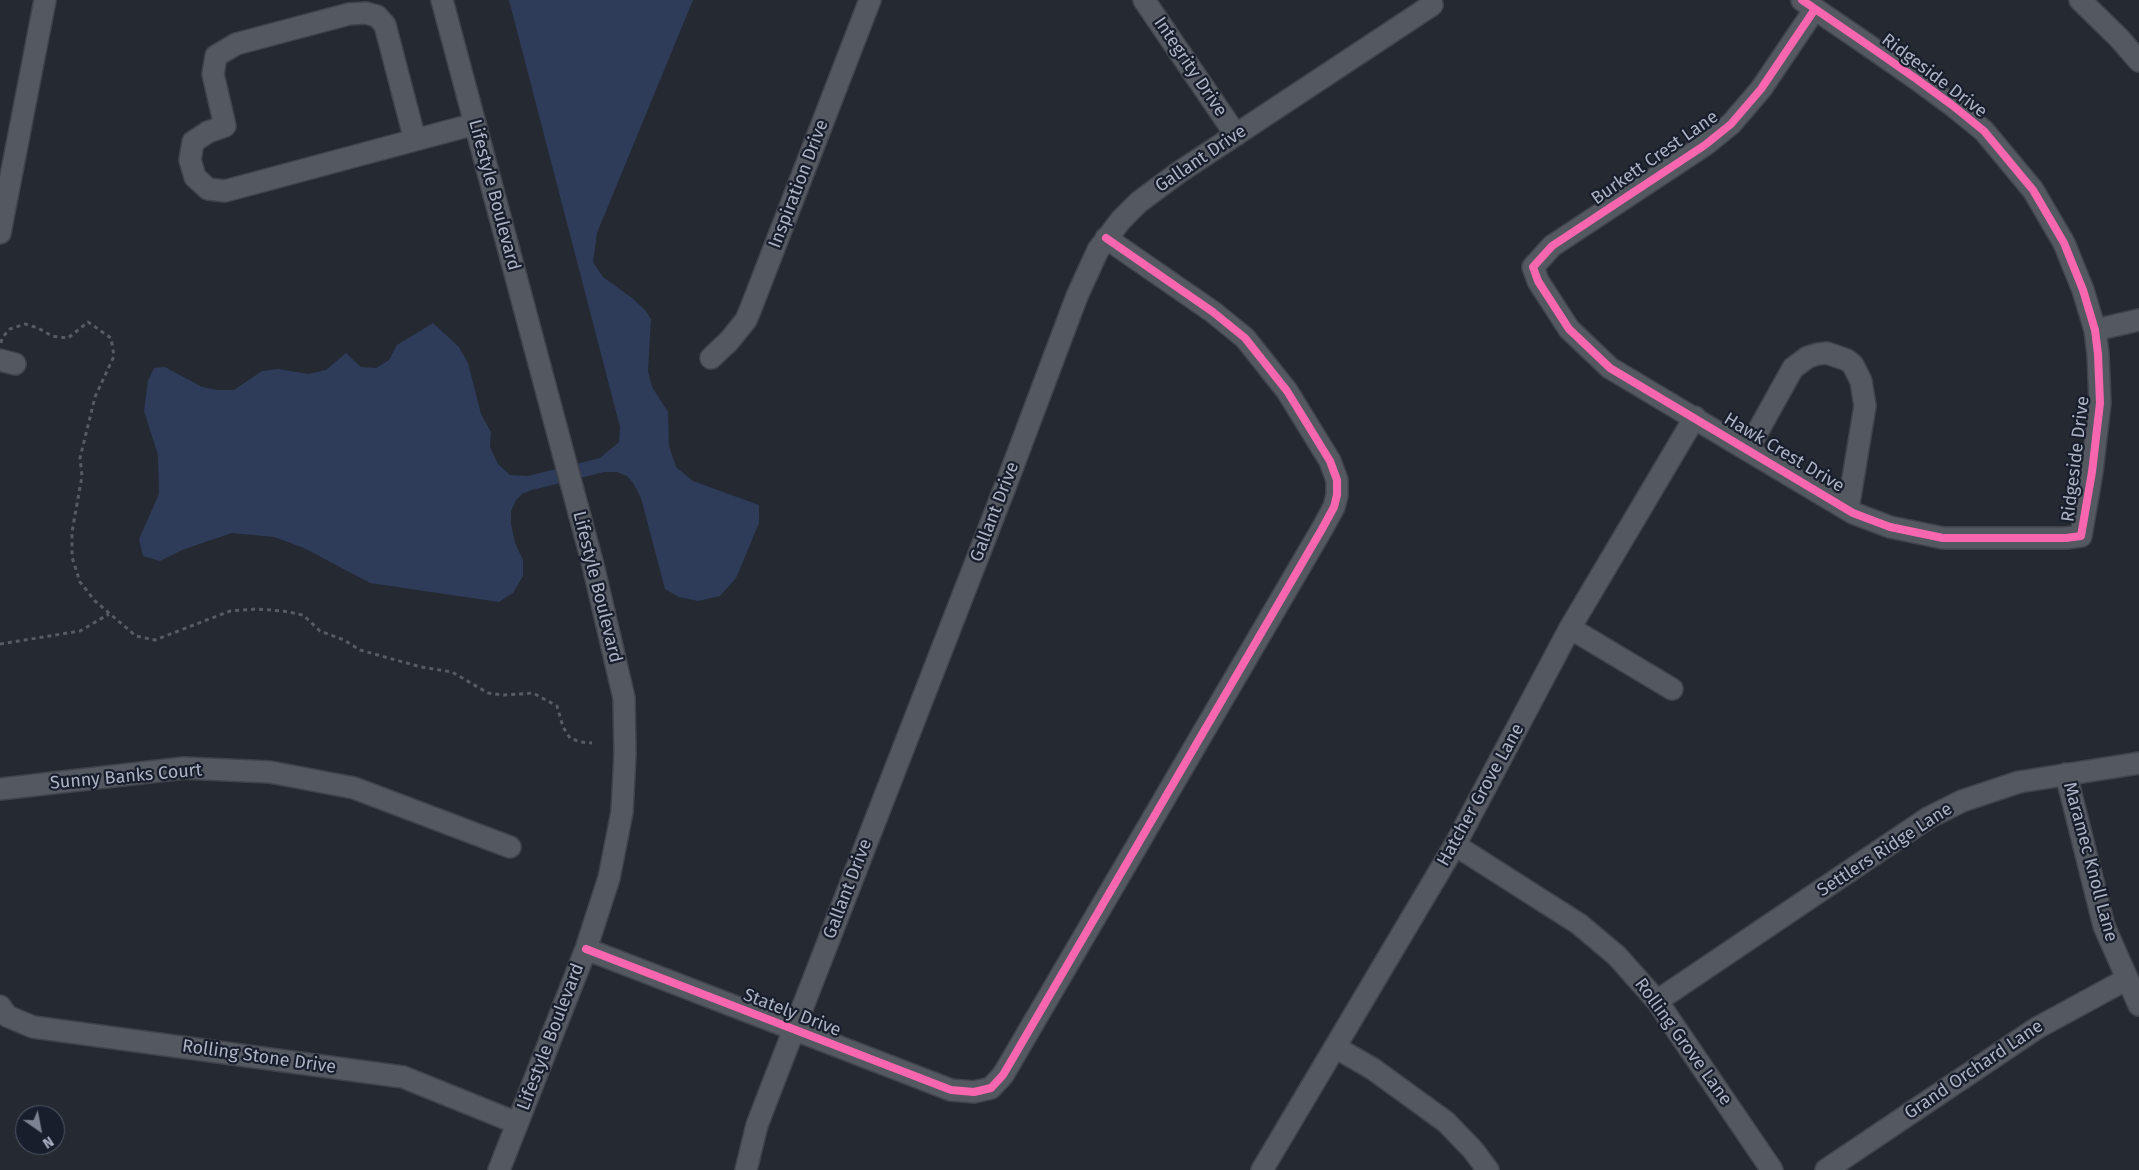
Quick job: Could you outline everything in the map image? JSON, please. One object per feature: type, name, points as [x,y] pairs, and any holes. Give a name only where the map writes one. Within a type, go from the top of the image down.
[{"type":"street","points":[[0,233],[45,0]]},
{"type":"street","name":"Lifestyle Boulevard","points":[[442,0],[582,524],[624,698],[625,754],[622,812],[608,878],[586,949],[499,1170]]},
{"type":"street","name":"Inspiration Drive","points":[[711,358],[729,342],[746,320],[752,308],[870,0]]},
{"type":"street","name":"Integrity Drive","points":[[1144,0],[1236,135]]},
{"type":"street","name":"Gallant Drive","points":[[746,1170],[758,1125],[794,1029],[1077,296],[1106,238],[1140,202],[1236,135],[1432,5],[1430,0]]},
{"type":"street","points":[[2080,0],[2120,38],[2139,60]]},
{"type":"street","name":"Burkett Crest Lane","points":[[1533,267],[1552,246],[1705,145],[1731,124],[1761,88],[1808,4]]},
{"type":"street","name":"Ridgeside Drive","points":[[1808,4],[1952,105],[1984,131],[2033,190],[2064,243],[2074,265],[2095,330],[2100,404],[2092,472],[2081,536]]},
{"type":"street","points":[[415,140],[385,25],[377,16],[366,12],[349,14],[236,44],[216,56],[212,74],[225,126],[208,132],[193,142],[190,160],[195,177],[208,189],[225,191],[475,124]]},
{"type":"street","name":"Stately Drive","points":[[586,949],[951,1090],[974,1092],[990,1088],[1003,1076],[1034,1027],[1326,522],[1334,507],[1337,495],[1337,480],[1330,461],[1287,391],[1245,338],[1213,312],[1106,238]]},
{"type":"street","name":"Hawk Crest Drive","points":[[1533,267],[1538,282],[1557,312],[1595,356],[1610,368],[1848,509],[1890,526],[1943,538],[2066,538],[2081,536]]},
{"type":"street","points":[[2095,330],[2139,320]]},
{"type":"street","points":[[1748,449],[1793,368],[1808,357],[1818,354],[1827,353],[1847,360],[1853,365],[1861,381],[1865,406],[1848,509]]},
{"type":"street","name":"Hatcher Grove Lane","points":[[1262,1170],[1455,845],[1570,628],[1695,417]]},
{"type":"street","points":[[1570,628],[1672,689]]},
{"type":"street","name":"Settlers Ridge Lane","points":[[1657,1001],[1928,818],[1962,800],[1998,787],[2139,763]]},
{"type":"street","name":"Sunny Banks Court","points":[[0,789],[184,768],[270,772],[354,788],[510,847]]},
{"type":"street","name":"Maramec Knoll Lane","points":[[2066,774],[2098,908],[2111,945],[2139,1005]]},
{"type":"street","name":"Rolling Grove Lane","points":[[1455,845],[1579,924],[1617,956],[1657,1001],[1772,1170]]},
{"type":"street","name":"Grand Orchard Lane","points":[[1826,1170],[2037,1028],[2127,978]]},
{"type":"street","name":"Rolling Stone Drive","points":[[0,1006],[7,1016],[33,1027],[403,1077],[517,1123]]},
{"type":"street","points":[[1335,1047],[1373,1069],[1446,1122],[1473,1150],[1488,1170]]},
{"type":"path","points":[[0,346],[2,338],[10,329],[25,324],[38,328],[52,336],[68,338],[88,322],[111,338],[114,356],[95,397],[86,426],[80,458],[82,476],[72,532],[72,557],[80,582],[95,601],[136,636],[155,640],[230,611],[256,609],[303,615],[320,631],[344,640],[360,650],[421,667],[452,672],[488,693],[504,695],[533,693],[557,706],[563,727],[570,738],[580,742],[592,743]]},
{"type":"path","points":[[0,644],[80,631],[109,614]]},
{"type":"water","points":[[509,0],[693,0],[597,233],[593,262],[603,277],[632,298],[645,310],[651,319],[648,371],[652,387],[668,412],[669,446],[676,467],[693,481],[759,505],[759,523],[736,578],[720,596],[698,601],[679,597],[665,589],[641,498],[627,476],[617,472],[604,472],[532,490],[522,494],[516,500],[511,511],[511,524],[515,543],[523,560],[523,576],[513,593],[499,602],[370,583],[304,548],[274,537],[232,533],[182,550],[160,561],[143,556],[139,539],[159,494],[158,455],[144,411],[148,381],[154,368],[165,367],[202,387],[217,390],[234,390],[262,371],[278,369],[308,374],[326,370],[346,353],[361,367],[376,368],[389,360],[397,345],[433,323],[459,347],[468,363],[481,414],[491,432],[490,447],[498,464],[510,475],[528,476],[600,458],[619,442],[620,427]]},
{"type":"cycle path","points":[[1802,0],[1915,78],[1984,131],[2033,190],[2064,243],[2083,290],[2095,330],[2098,354],[2100,403],[2092,472],[2081,536],[2066,538],[1943,538],[1890,527],[1853,513],[1610,368],[1569,329],[1538,281],[1533,267],[1552,246],[1705,145],[1731,124],[1761,89],[1815,9]]},
{"type":"cycle path","points":[[586,949],[951,1090],[974,1092],[991,1088],[1003,1075],[1322,529],[1334,507],[1337,495],[1337,480],[1330,461],[1287,391],[1245,338],[1213,312],[1106,238]]}]
